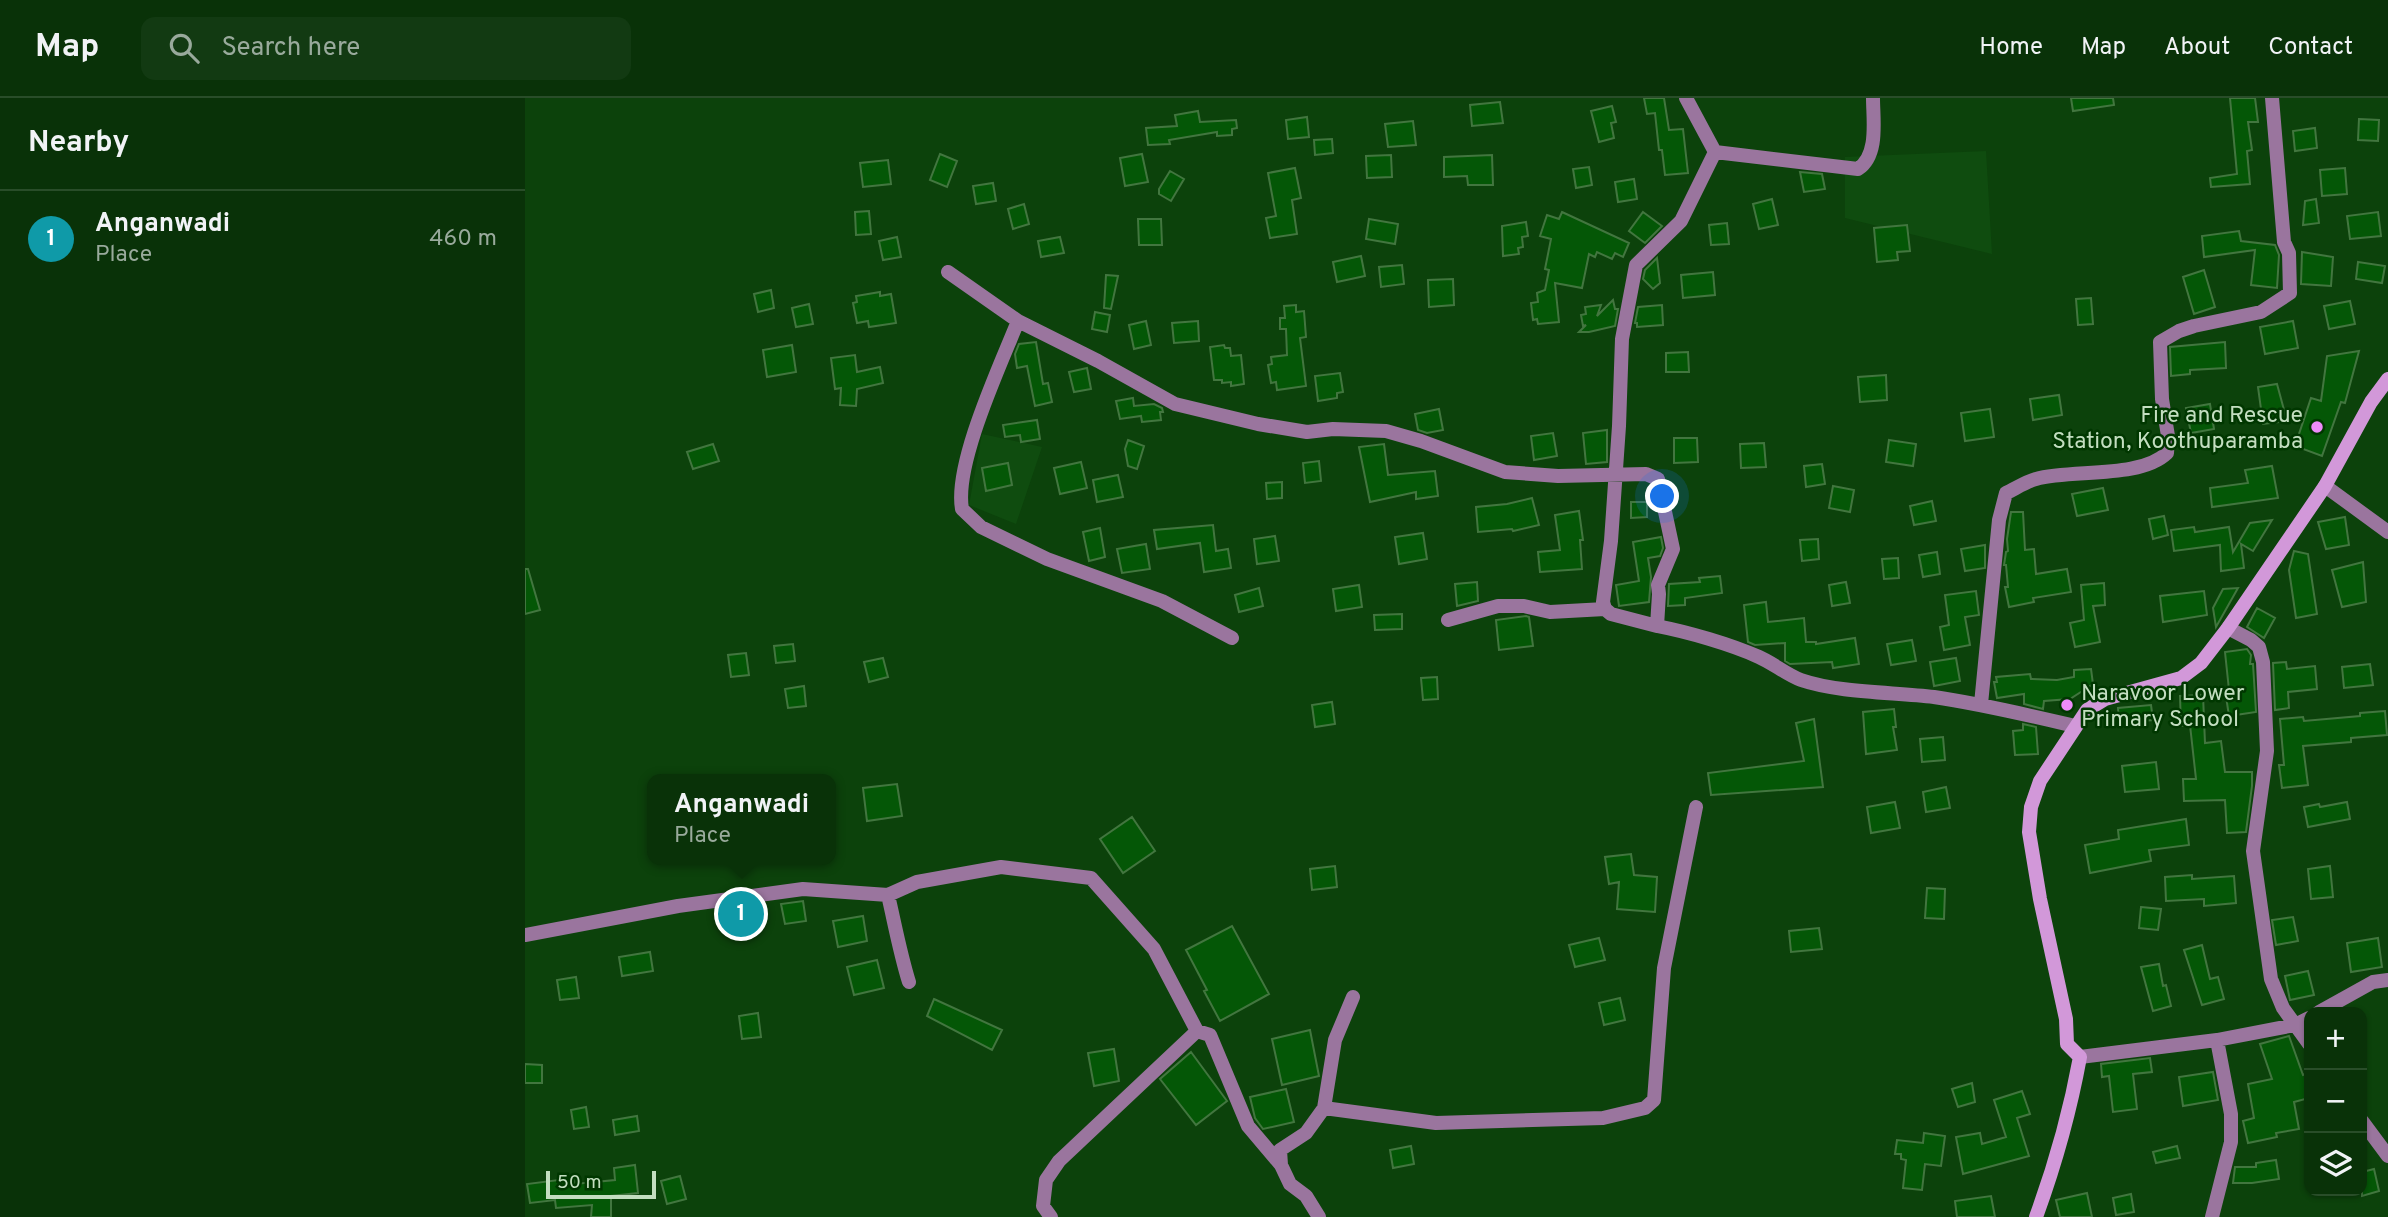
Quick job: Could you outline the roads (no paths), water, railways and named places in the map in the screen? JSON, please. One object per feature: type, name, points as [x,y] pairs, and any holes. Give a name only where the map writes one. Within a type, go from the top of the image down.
[{"type":"main road","points":[[2036,1217],[2073,1095],[2080,1057],[2067,1044],[2066,1018],[2040,899],[2029,832],[2031,807],[2040,781],[2087,710],[2105,699],[2181,678],[2201,663],[2325,486],[2371,402],[2388,379]]},
{"type":"street","points":[[1686,98],[1715,152]]},
{"type":"street","points":[[1715,152],[1857,169],[1865,164],[1873,141],[1873,98]]},
{"type":"street","points":[[1981,704],[1999,520],[2006,493],[2035,480],[2129,468],[2159,460],[2167,453],[2168,436],[2162,399],[2160,342],[2179,331],[2195,326],[2261,312],[2290,293],[2289,253],[2284,242],[2272,98]]},
{"type":"street","points":[[1605,609],[1603,602],[1610,554],[1619,426],[1622,339],[1636,265],[1681,220],[1700,187],[1715,152]]},
{"type":"street","points":[[948,272],[1018,321],[1175,404],[1258,424],[1307,432],[1333,429],[1387,431],[1505,472],[1559,476],[1646,474],[1658,479],[1673,549],[1658,584],[1660,594],[1657,626]]},
{"type":"street","points":[[1018,321],[977,426],[964,470],[960,497],[963,509],[981,527],[1047,559],[1162,601],[1231,638]]},
{"type":"street","points":[[2325,486],[2388,532]]},
{"type":"street","points":[[1448,620],[1498,606],[1524,606],[1550,612],[1605,609],[1626,619],[1680,630],[1736,648],[1781,667],[1799,679],[1827,686],[1981,704],[2075,726]]},
{"type":"street","points":[[2228,628],[2251,640],[2259,648],[2263,662],[2267,751],[2253,852],[2271,979],[2283,1008],[2304,1038]]},
{"type":"street","points":[[1324,1108],[1436,1123],[1603,1118],[1645,1108],[1654,1100],[1664,968],[1696,807]]},
{"type":"street","points":[[525,935],[678,906],[803,889],[888,895],[917,882],[1001,867],[1091,878],[1154,949],[1197,1031],[1210,1035],[1248,1126],[1280,1165],[1290,1184],[1306,1196],[1319,1217]]},
{"type":"street","points":[[888,895],[899,937],[898,947],[909,982]]},
{"type":"street","points":[[2328,1007],[2373,982],[2388,980]]},
{"type":"street","points":[[1280,1165],[1280,1150],[1306,1133],[1324,1108],[1335,1040],[1353,997]]},
{"type":"street","points":[[2080,1057],[2217,1040],[2295,1026],[2304,1021]]},
{"type":"street","points":[[1051,1217],[1043,1206],[1046,1180],[1059,1161],[1197,1031]]},
{"type":"street","points":[[2212,1217],[2231,1142],[2231,1114],[2217,1040]]},
{"type":"street","points":[[2367,1128],[2388,1156]]},
{"type":"place","name":"Fire and Rescue Station, Koothuparamba","points":[[2317,427]]},
{"type":"place","name":"Naravoor Lower Primary School","points":[[2067,705]]},
{"type":"place","name":"Anganwadi","points":[[741,914]]}]
